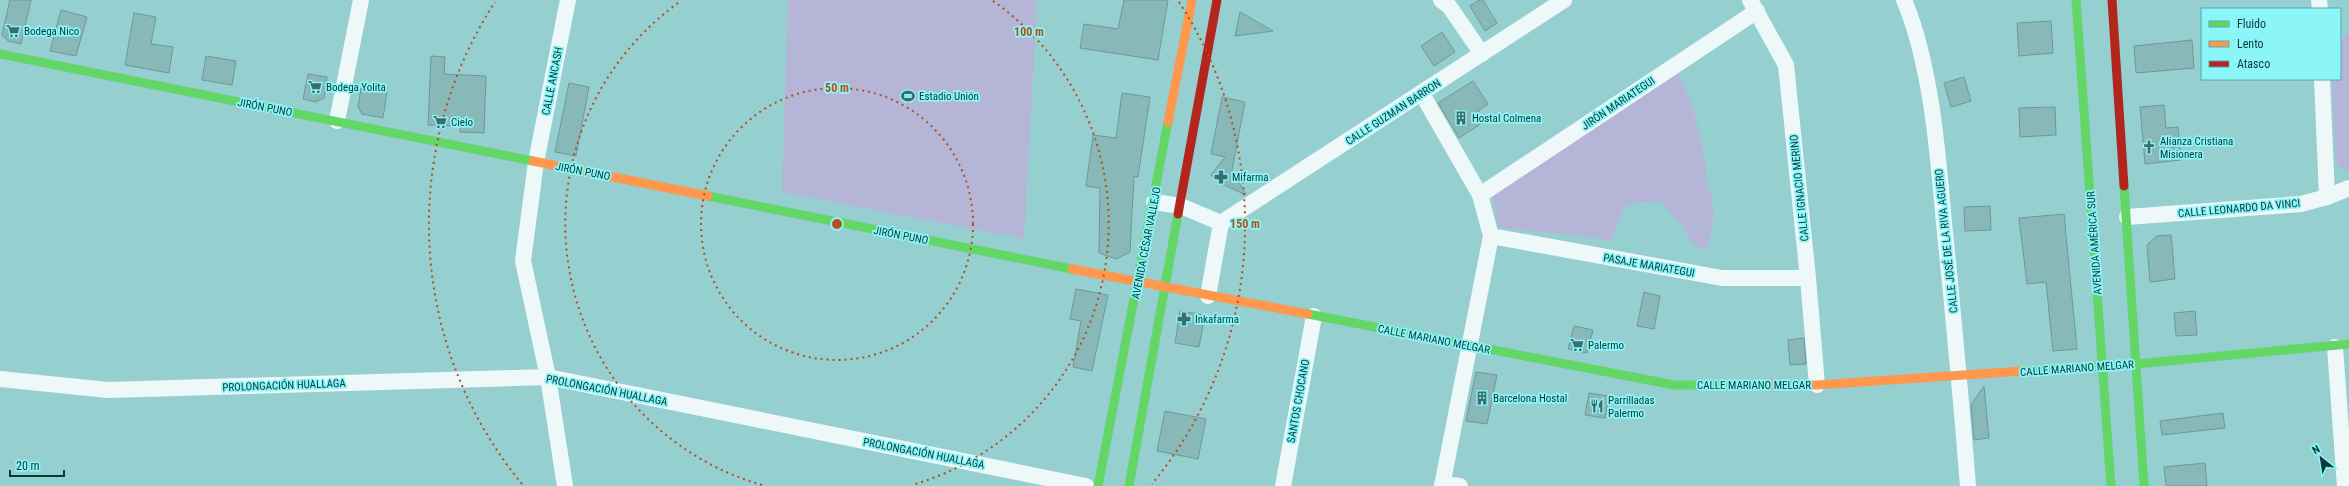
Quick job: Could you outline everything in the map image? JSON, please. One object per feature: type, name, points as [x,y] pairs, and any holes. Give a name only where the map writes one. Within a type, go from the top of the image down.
[{"type":"street","points":[[336,121],[361,0]]},
{"type":"street","name":"CALLE ANCASH","points":[[565,486],[548,377],[523,261],[536,162],[568,0]]},
{"type":"street","name":"AVENIDA CÉSAR VALLEJO","points":[[1098,486],[1139,282],[1192,0]]},
{"type":"street","points":[[1129,486],[1181,206],[1217,0]]},
{"type":"street","points":[[1441,0],[1450,6],[1482,54]]},
{"type":"street","name":"CALLE GUZMAN BARRON","points":[[1221,223],[1422,94],[1564,0]]},
{"type":"street","name":"CALLE JOSÉ DE LA RIVA AGUERO","points":[[1904,0],[1914,23],[1924,67],[1938,153],[1968,486]]},
{"type":"street","name":"AVENIDA AMÉRICA SUR","points":[[2076,0],[2111,486]]},
{"type":"street","points":[[2112,0],[2144,486]]},
{"type":"street","name":"JIRÓN MARIATEGUI","points":[[1480,195],[1753,5]]},
{"type":"street","name":"CALLE IGNACIO MERINO","points":[[1753,5],[1786,65],[1808,278],[1817,385]]},
{"type":"street","name":"JIRÓN PUNO","points":[[0,54],[1166,288]]},
{"type":"street","points":[[2322,80],[2327,197]]},
{"type":"street","points":[[1422,94],[1480,195],[1491,236],[1468,346],[1442,485],[1460,486]]},
{"type":"street","name":"CALLE LEONARDO DA VINCI","points":[[2127,217],[2301,204],[2327,197],[2349,188]]},
{"type":"street","points":[[1154,202],[1181,206],[1221,223],[1208,296]]},
{"type":"street","name":"PASAJE MARIATEGUI","points":[[1491,236],[1722,278],[1808,278]]},
{"type":"street","name":"CALLE MARIANO MELGAR","points":[[1166,288],[1674,385],[1817,385],[2135,364],[2342,346]]},
{"type":"street","name":"SANTOS CHOCANO","points":[[1283,486],[1314,316]]},
{"type":"street","points":[[2342,346],[2345,486]]},
{"type":"street","name":"PROLONGACIÓN HUALLAGA","points":[[0,379],[108,390],[548,377],[1086,486]]},
{"type":"shaded area","name":"Estadio Unión","points":[[788,0],[1037,0],[1024,239],[782,192]]},
{"type":"shaded area","points":[[2349,33],[2349,171],[2340,168],[2336,162],[2332,80],[2341,80],[2341,39]]},
{"type":"shaded area","points":[[1677,74],[1684,86],[1694,111],[1712,198],[1712,225],[1706,252],[1690,240],[1681,224],[1663,203],[1640,202],[1630,205],[1622,213],[1611,240],[1498,227],[1492,191]]},
{"type":"building","points":[[10,0],[31,0],[21,44],[8,41],[2,35]]},
{"type":"building","points":[[1124,0],[1168,0],[1158,60],[1080,48],[1084,24],[1118,29]]},
{"type":"building","points":[[1479,0],[1483,0],[1497,23],[1485,31],[1470,6]]},
{"type":"building","points":[[61,10],[87,17],[76,56],[50,51]]},
{"type":"building","points":[[1240,12],[1273,31],[1235,36]]},
{"type":"building","points":[[134,13],[156,17],[151,44],[173,47],[169,73],[125,65]]},
{"type":"building","points":[[2051,21],[2053,53],[2019,56],[2017,23]]},
{"type":"building","points":[[1442,32],[1455,52],[1434,66],[1421,46]]},
{"type":"building","points":[[2192,40],[2194,68],[2136,73],[2134,46]]},
{"type":"building","points":[[206,56],[236,61],[232,85],[202,80]]},
{"type":"building","points":[[431,56],[445,57],[444,74],[486,76],[484,133],[460,132],[460,126],[428,125]]},
{"type":"building","name":"Bodega Yolita","points":[[308,74],[327,77],[324,98],[316,102],[303,99]]},
{"type":"building","points":[[1964,77],[1971,101],[1951,107],[1944,83]]},
{"type":"building","name":"Hostal Colmena","points":[[1473,81],[1488,104],[1476,113],[1482,123],[1459,138],[1438,103]]},
{"type":"building","points":[[569,83],[589,87],[576,156],[555,152]]},
{"type":"building","points":[[361,88],[387,92],[383,118],[362,114],[358,107]]},
{"type":"building","points":[[1122,93],[1150,97],[1138,177],[1134,176],[1130,252],[1116,259],[1099,253],[1100,188],[1086,186],[1093,135],[1116,138]]},
{"type":"building","points":[[1222,97],[1245,102],[1232,170],[1246,195],[1222,184],[1211,175],[1225,157],[1211,154]]},
{"type":"building","points":[[2164,105],[2166,128],[2178,127],[2181,160],[2145,164],[2140,107]]},
{"type":"building","points":[[2055,107],[2056,135],[2020,137],[2019,108]]},
{"type":"building","points":[[1990,206],[1991,230],[1965,231],[1964,207]]},
{"type":"building","points":[[2064,214],[2077,349],[2053,351],[2046,282],[2027,284],[2019,218]]},
{"type":"building","points":[[2171,235],[2175,279],[2150,282],[2147,245],[2157,236]]},
{"type":"building","points":[[1076,289],[1108,295],[1092,371],[1073,367],[1081,321],[1070,319]]},
{"type":"building","points":[[1644,292],[1660,296],[1654,329],[1637,326]]},
{"type":"building","points":[[1180,311],[1205,315],[1199,347],[1175,343]]},
{"type":"building","points":[[2195,311],[2197,335],[2176,336],[2174,313]]},
{"type":"building","points":[[1574,326],[1593,330],[1587,353],[1568,349]]},
{"type":"building","points":[[1804,338],[1806,364],[1790,365],[1788,340]]},
{"type":"building","name":"Barcelona Hostal","points":[[1476,372],[1497,375],[1487,424],[1466,421]]},
{"type":"building","points":[[1984,386],[1989,438],[1974,440],[1971,405]]},
{"type":"building","name":"Parrilladas Palermo","points":[[1589,393],[1609,396],[1605,418],[1585,415]]},
{"type":"building","points":[[1165,411],[1206,419],[1198,459],[1157,451]]},
{"type":"building","points":[[2223,413],[2225,428],[2162,435],[2160,421]]},
{"type":"building","points":[[2205,463],[2207,486],[2166,486],[2164,467]]},
{"type":"traffic: fast","points":[[2076,0],[2111,486]]},
{"type":"traffic: fast","points":[[0,54],[533,161]]},
{"type":"traffic: fast","points":[[1098,486],[1168,122]]},
{"type":"traffic: fast","points":[[2124,186],[2144,486]]},
{"type":"traffic: fast","points":[[708,196],[1072,269]]},
{"type":"traffic: fast","points":[[1129,486],[1178,214]]},
{"type":"traffic: fast","points":[[1308,314],[1674,385],[1747,385]]},
{"type":"traffic: fast","points":[[2022,371],[2135,364],[2349,344]]},
{"type":"traffic: slow","points":[[1168,122],[1192,0]]},
{"type":"traffic: slow","points":[[533,161],[708,196]]},
{"type":"traffic: slow","points":[[1072,269],[1308,314]]},
{"type":"traffic: slow","points":[[1747,385],[1817,385],[2022,371]]},
{"type":"traffic: jam","points":[[1178,214],[1217,0]]},
{"type":"traffic: jam","points":[[2112,0],[2124,186]]},
{"type":"place","name":"Bodega Nico","points":[[13,31]]},
{"type":"place","name":"Bodega Yolita","points":[[315,87]]},
{"type":"place","name":"Estadio Unión","points":[[908,96]]},
{"type":"place","name":"Hostal Colmena","points":[[1461,118]]},
{"type":"place","name":"Cielo","points":[[440,122]]},
{"type":"place","name":"Alianza Cristiana Misionera","points":[[2149,147]]},
{"type":"place","name":"Mifarma","points":[[1221,177]]},
{"type":"place","name":"Inkafarma","points":[[1184,319]]},
{"type":"place","name":"Palermo","points":[[1577,345]]},
{"type":"place","name":"Barcelona Hostal","points":[[1482,398]]},
{"type":"place","name":"Parrilladas Palermo","points":[[1597,406]]}]
